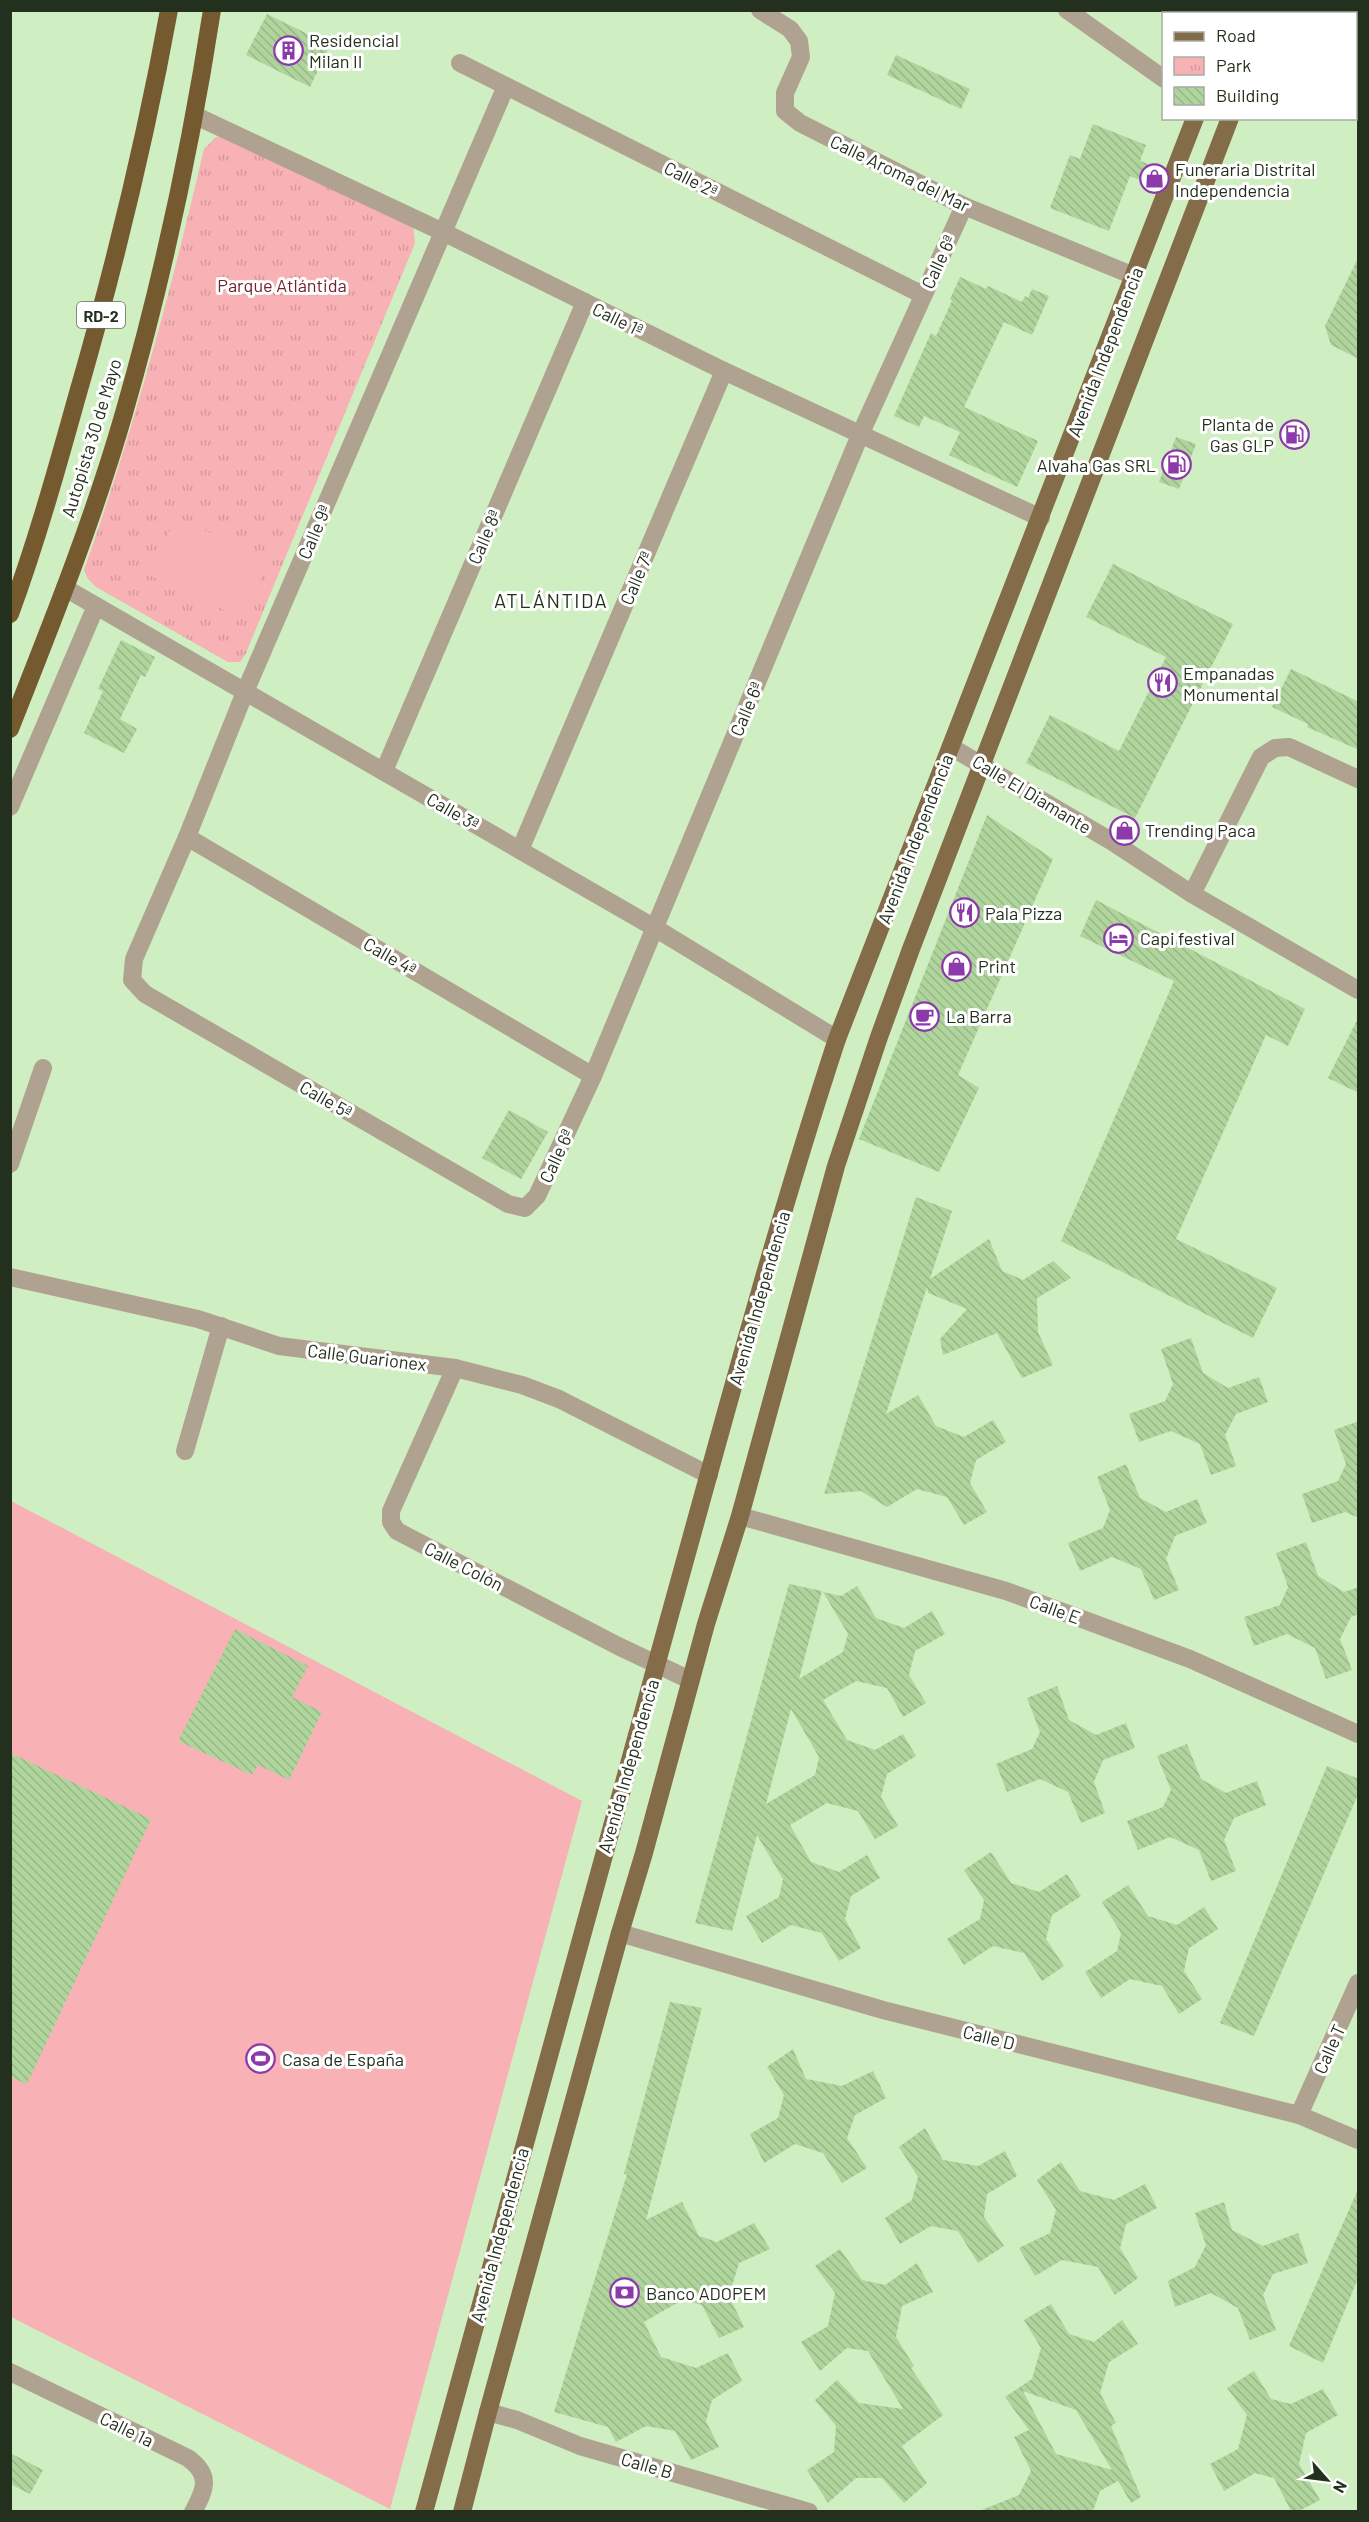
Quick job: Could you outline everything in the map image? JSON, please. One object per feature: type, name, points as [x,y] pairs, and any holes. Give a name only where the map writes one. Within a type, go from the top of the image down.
[{"type":"highway","name":"Autopista 30 de Mayo","points":[[10,614],[35,548],[115,266],[154,92],[169,10]]},
{"type":"highway","name":"Autopista 30 de Mayo","points":[[10,729],[65,588],[124,414],[196,117],[212,10]]},
{"type":"main road","name":"Avenida Independencia","points":[[424,2511],[656,1665],[804,1140],[837,1039],[1194,120]]},
{"type":"main road","name":"Avenida Independencia","points":[[462,2511],[690,1680],[740,1516],[836,1166],[879,1036],[1229,120]]},
{"type":"street","name":"Calle Aroma del Mar","points":[[760,10],[790,29],[799,41],[801,57],[785,93],[785,111],[800,123],[964,206],[1134,276]]},
{"type":"street","points":[[1067,10],[1162,78]]},
{"type":"street","name":"Calle 2ª","points":[[460,63],[923,296]]},
{"type":"street","name":"Calle 9ª","points":[[132,981],[134,959],[187,837],[245,692],[506,86]]},
{"type":"street","name":"Calle 1ª","points":[[196,117],[443,232],[724,371],[1041,518]]},
{"type":"street","name":"Calle 6ª","points":[[525,1208],[537,1196],[593,1076],[860,435],[964,206]]},
{"type":"street","name":"Calle 8ª","points":[[384,771],[585,302]]},
{"type":"street","name":"Calle 7ª","points":[[520,850],[724,371]]},
{"type":"street","name":"Calle 3ª","points":[[65,588],[655,928],[837,1039]]},
{"type":"street","points":[[10,807],[96,606]]},
{"type":"street","name":"Calle El Diamante","points":[[951,747],[983,764],[1192,894],[1359,990]]},
{"type":"street","points":[[1192,894],[1262,757],[1275,748],[1289,747],[1359,779]]},
{"type":"street","name":"Calle 4ª","points":[[187,837],[593,1076]]},
{"type":"street","name":"Calle 5ª","points":[[132,981],[145,994],[508,1203],[525,1208]]},
{"type":"street","points":[[10,1164],[43,1068]]},
{"type":"street","name":"Calle Guarionex","points":[[10,1277],[198,1319],[279,1346],[455,1368],[522,1385],[559,1399],[709,1475]]},
{"type":"street","points":[[185,1451],[221,1326]]},
{"type":"street","name":"Calle Colón","points":[[455,1368],[391,1511],[391,1522],[397,1531],[656,1665],[690,1680]]},
{"type":"street","name":"Calle E","points":[[740,1516],[1006,1592],[1190,1659],[1359,1734]]},
{"type":"street","name":"Calle D","points":[[620,1933],[883,2010],[1299,2115],[1359,2140]]},
{"type":"street","name":"Calle T","points":[[1299,2115],[1359,1983]]},
{"type":"street","name":"Calle 1a","points":[[10,2372],[188,2458],[199,2467],[205,2477],[202,2496],[193,2511]]},
{"type":"street","name":"Calle B","points":[[488,2412],[517,2420],[580,2446],[809,2511]]},
{"type":"green space","name":"Parque Atlántida","points":[[228,136],[413,225],[415,243],[246,653],[240,662],[228,662],[96,587],[88,579],[84,570],[119,466],[150,361],[204,149],[216,137]]},
{"type":"green space","points":[[176,517],[269,560],[242,618],[149,575]]},
{"type":"green space","name":"Casa de España","points":[[11,1501],[582,1801],[390,2509],[11,2317]]},
{"type":"building","name":"Residencial Milan II","points":[[267,14],[330,45],[310,87],[246,55]]},
{"type":"building","points":[[896,55],[970,89],[961,109],[887,75]]},
{"type":"building","points":[[1093,124],[1146,145],[1140,161],[1149,164],[1142,181],[1130,176],[1109,231],[1050,208],[1070,155],[1080,159]]},
{"type":"building","points":[[1359,256],[1359,359],[1331,345],[1325,326]]},
{"type":"building","points":[[960,277],[986,289],[988,286],[1022,302],[1025,296],[1028,298],[1032,289],[1049,296],[1032,335],[1004,322],[964,407],[1038,441],[1017,487],[949,455],[960,432],[924,416],[919,427],[894,416],[931,333],[936,336]]},
{"type":"building","points":[[1176,437],[1196,444],[1179,489],[1159,482]]},
{"type":"building","points":[[1113,564],[1233,624],[1135,818],[1026,763],[1050,715],[1119,751],[1166,657],[1086,617]]},
{"type":"building","points":[[121,640],[155,657],[145,677],[141,675],[120,719],[137,729],[124,753],[84,733],[103,691],[98,689]]},
{"type":"building","points":[[1291,669],[1359,702],[1359,750],[1307,727],[1308,724],[1272,707]]},
{"type":"building","points":[[987,815],[1053,859],[958,1075],[979,1088],[939,1172],[859,1139]]},
{"type":"building","points":[[1096,900],[1305,1009],[1288,1046],[1266,1035],[1176,1239],[1277,1288],[1253,1338],[1061,1241],[1174,981],[1080,936]]},
{"type":"building","points":[[1359,1016],[1359,1093],[1328,1078]]},
{"type":"building","points":[[509,1110],[548,1132],[521,1179],[482,1158]]},
{"type":"building","points":[[916,1197],[952,1211],[930,1279],[989,1239],[1002,1271],[1023,1280],[1053,1261],[1071,1278],[1037,1298],[1038,1332],[1053,1365],[1022,1378],[997,1333],[943,1355],[940,1339],[967,1309],[928,1293],[927,1287],[886,1414],[918,1395],[936,1426],[964,1437],[993,1420],[1006,1442],[976,1460],[970,1483],[987,1512],[964,1525],[947,1497],[917,1489],[887,1507],[861,1491],[824,1494]]},
{"type":"building","points":[[1191,1338],[1203,1373],[1228,1388],[1259,1377],[1268,1402],[1236,1414],[1225,1435],[1236,1466],[1211,1475],[1200,1444],[1171,1431],[1139,1442],[1129,1414],[1165,1401],[1173,1384],[1161,1349]]},
{"type":"building","points":[[1359,1421],[1359,1518],[1345,1512],[1312,1523],[1302,1494],[1338,1481],[1346,1464],[1334,1430]]},
{"type":"building","points":[[1126,1464],[1140,1498],[1166,1512],[1197,1499],[1207,1523],[1175,1536],[1166,1559],[1179,1590],[1154,1600],[1141,1569],[1112,1557],[1080,1571],[1068,1543],[1103,1528],[1110,1510],[1097,1477]]},
{"type":"building","points":[[1306,1542],[1318,1576],[1344,1592],[1359,1587],[1359,1614],[1351,1617],[1340,1639],[1352,1670],[1326,1679],[1315,1648],[1287,1634],[1254,1646],[1244,1617],[1280,1605],[1288,1587],[1276,1553]]},
{"type":"building","points":[[789,1584],[822,1591],[799,1679],[843,1652],[848,1634],[823,1592],[841,1596],[857,1586],[876,1618],[904,1628],[932,1611],[945,1634],[915,1651],[909,1675],[926,1703],[903,1717],[887,1688],[856,1681],[823,1700],[847,1740],[875,1750],[903,1734],[916,1756],[887,1774],[881,1797],[898,1826],[875,1839],[858,1811],[827,1803],[790,1825],[811,1862],[839,1872],[867,1855],[880,1878],[851,1896],[845,1919],[861,1948],[839,1961],[822,1933],[791,1925],[762,1943],[746,1916],[779,1897],[783,1879],[757,1835],[732,1931],[695,1923]],"holes":[[[791,1709],[819,1757],[815,1775],[766,1804]]]},
{"type":"building","points":[[235,1629],[308,1666],[292,1697],[322,1712],[289,1780],[258,1765],[252,1775],[178,1741]]},
{"type":"building","points":[[1057,1686],[1069,1720],[1096,1735],[1126,1723],[1135,1748],[1103,1760],[1094,1782],[1105,1813],[1081,1823],[1068,1792],[1040,1779],[1007,1792],[996,1764],[1032,1749],[1040,1732],[1027,1698]]},
{"type":"building","points":[[1187,1744],[1201,1779],[1226,1793],[1257,1781],[1266,1805],[1234,1818],[1224,1840],[1236,1871],[1211,1881],[1199,1850],[1170,1837],[1138,1850],[1127,1821],[1163,1807],[1171,1790],[1157,1756]]},
{"type":"building","points":[[10,1753],[151,1819],[27,2084],[10,2077]]},
{"type":"building","points":[[1327,1766],[1359,1779],[1359,1792],[1254,2036],[1220,2023]]},
{"type":"building","points":[[991,1852],[1011,1883],[1039,1892],[1067,1874],[1081,1896],[1052,1915],[1046,1939],[1064,1966],[1042,1981],[1024,1953],[993,1946],[964,1965],[947,1939],[980,1919],[984,1900],[964,1870]]},
{"type":"building","points":[[1128,1885],[1148,1916],[1177,1925],[1204,1907],[1218,1929],[1189,1948],[1184,1971],[1202,1999],[1179,2014],[1162,1986],[1130,1979],[1101,1998],[1085,1972],[1117,1951],[1121,1933],[1102,1902]]},
{"type":"building","points":[[670,2002],[702,2008],[646,2220],[682,2202],[699,2236],[717,2242],[754,2223],[770,2249],[739,2263],[729,2296],[744,2327],[719,2338],[702,2305],[682,2300],[644,2322],[661,2357],[696,2368],[728,2353],[742,2381],[712,2400],[706,2421],[719,2447],[691,2460],[675,2431],[646,2426],[616,2442],[608,2427],[554,2412],[627,2174],[624,2174]]},
{"type":"building","points":[[793,2049],[806,2079],[842,2086],[873,2071],[886,2098],[855,2115],[847,2138],[867,2168],[842,2183],[823,2153],[795,2144],[764,2163],[750,2134],[778,2118],[784,2095],[767,2067]]},
{"type":"building","points":[[925,2128],[943,2160],[978,2166],[1005,2151],[1017,2176],[987,2194],[984,2217],[1004,2246],[978,2263],[958,2231],[931,2226],[900,2244],[885,2218],[912,2200],[918,2177],[899,2147]]},
{"type":"building","points":[[1061,2162],[1080,2191],[1114,2200],[1145,2184],[1157,2208],[1126,2224],[1120,2248],[1138,2278],[1115,2295],[1098,2267],[1062,2260],[1035,2276],[1019,2248],[1050,2233],[1056,2210],[1037,2180]]},
{"type":"building","points":[[1359,2187],[1359,2276],[1323,2363],[1289,2346]]},
{"type":"building","points":[[1224,2202],[1232,2230],[1263,2246],[1298,2233],[1308,2263],[1273,2274],[1263,2295],[1276,2330],[1250,2340],[1238,2308],[1211,2293],[1175,2307],[1168,2281],[1195,2267],[1206,2245],[1195,2213]]},
{"type":"building","points":[[840,2249],[862,2280],[885,2285],[917,2263],[933,2292],[902,2306],[896,2337],[914,2366],[911,2368],[943,2415],[902,2446],[927,2483],[904,2503],[882,2478],[856,2478],[828,2503],[807,2470],[834,2452],[836,2426],[815,2400],[837,2380],[859,2403],[903,2409],[868,2351],[847,2348],[820,2371],[801,2342],[828,2326],[835,2293],[815,2266]]},
{"type":"building","points":[[1051,2304],[1069,2334],[1094,2342],[1122,2320],[1138,2344],[1109,2362],[1100,2393],[1116,2423],[1111,2426],[1141,2497],[1131,2503],[1118,2481],[1100,2491],[1093,2511],[979,2511],[1019,2495],[1031,2471],[1014,2437],[1029,2430],[1005,2397],[1032,2379],[1041,2348],[1024,2320]],"holes":[[[1023,2391],[1076,2410],[1112,2470],[1056,2454]]]},
{"type":"building","points":[[1254,2371],[1271,2399],[1291,2404],[1323,2389],[1338,2415],[1306,2433],[1299,2464],[1320,2500],[1299,2511],[1291,2511],[1274,2478],[1255,2473],[1224,2491],[1210,2464],[1238,2449],[1247,2415],[1227,2388]]},
{"type":"building","points":[[10,2453],[43,2470],[30,2494],[10,2484]]},
{"type":"place","name":"Residencial Milan II","points":[[288,50]]},
{"type":"place","name":"Funeraria Distrital Independencia","points":[[1154,179]]},
{"type":"place","name":"Planta de Gas GLP","points":[[1295,434]]},
{"type":"place","name":"Alvaha Gas SRL","points":[[1177,465]]},
{"type":"place","name":"Empanadas Monumental","points":[[1162,683]]},
{"type":"place","name":"Trending Paca","points":[[1124,830]]},
{"type":"place","name":"Pala Pizza","points":[[964,913]]},
{"type":"place","name":"Capi festival","points":[[1119,938]]},
{"type":"place","name":"Print","points":[[957,966]]},
{"type":"place","name":"La Barra","points":[[925,1016]]},
{"type":"place","name":"Casa de España","points":[[261,2059]]},
{"type":"place","name":"Banco ADOPEM","points":[[625,2293]]},
{"type":"district","name":"ATLÁNTIDA","points":[[551,600]]}]
